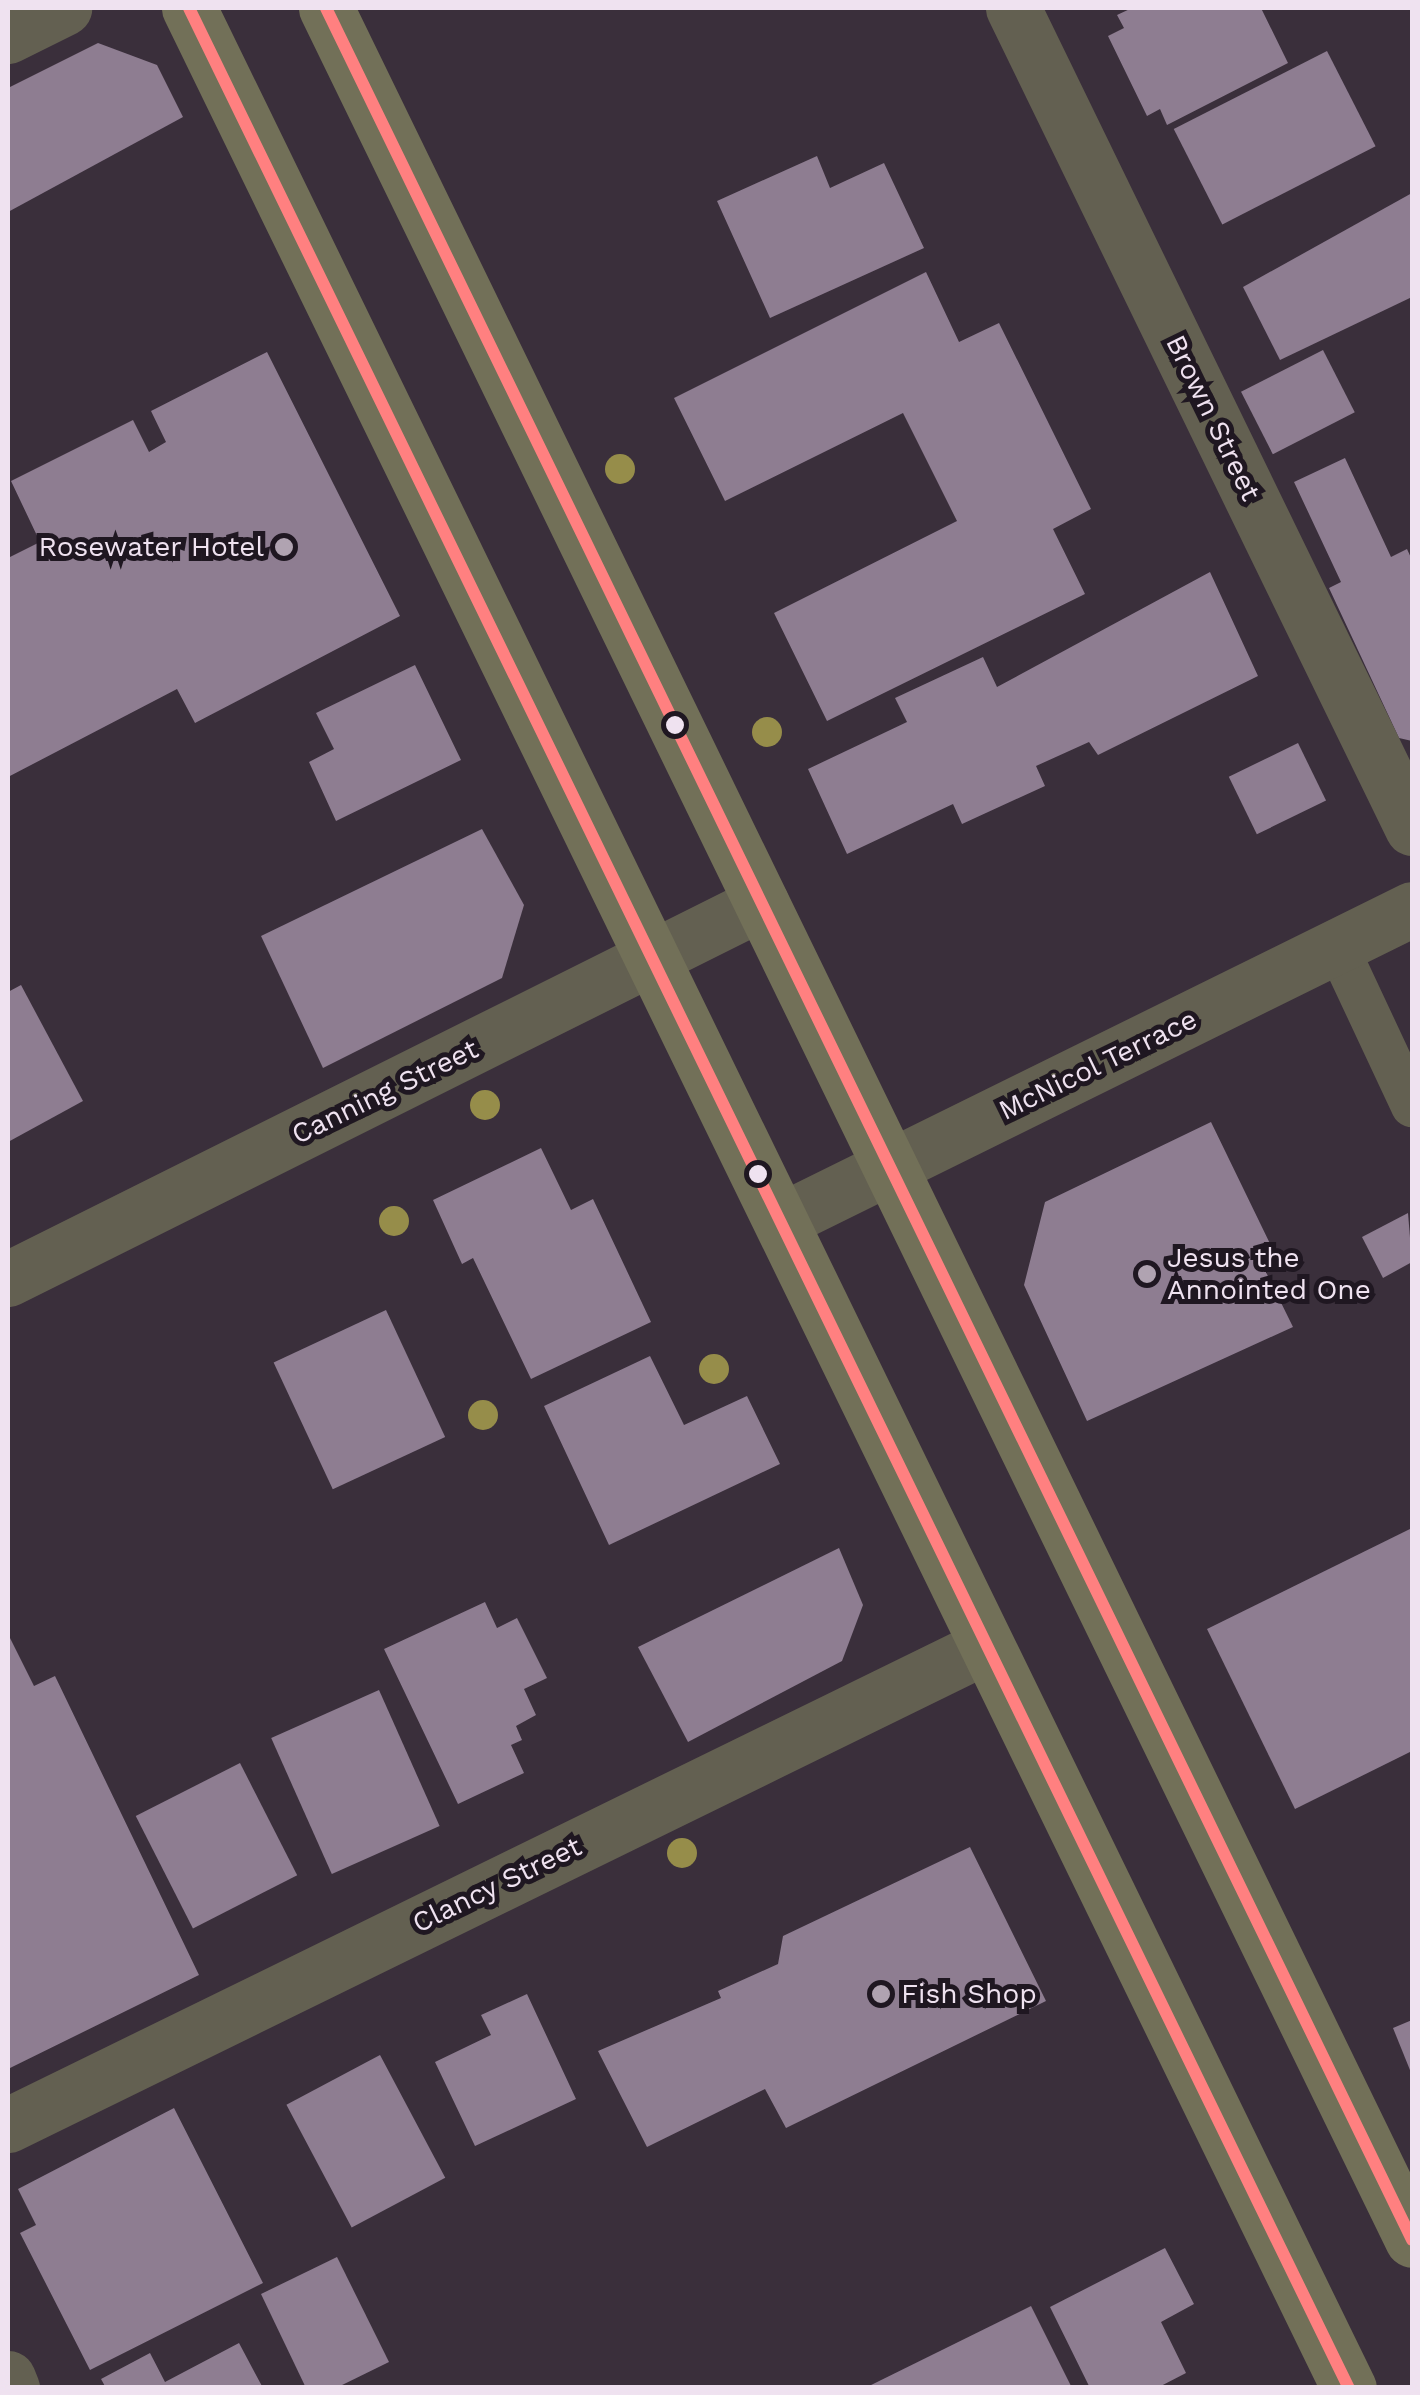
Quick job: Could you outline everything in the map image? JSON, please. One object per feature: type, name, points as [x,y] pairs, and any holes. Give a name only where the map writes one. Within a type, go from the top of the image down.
[{"type":"highway","points":[[189,8],[656,955],[986,1646],[1349,2388]]},
{"type":"highway","points":[[326,8],[1412,2240]]},
{"type":"street","points":[[8,36],[64,8]]},
{"type":"street","name":"Brown Street","points":[[1013,8],[1412,828]]},
{"type":"street","name":"Canning Street","points":[[8,1279],[760,903]]},
{"type":"street","name":"McNicol Terrace","points":[[784,1218],[1412,909]]},
{"type":"street","name":"Clancy Street","points":[[8,2125],[986,1646]]},
{"type":"street","points":[[8,2378],[12,2388]]},
{"type":"lane","points":[[1337,946],[1412,1106]]},
{"type":"building","points":[[1132,8],[1261,8],[1288,63],[1167,125],[1160,109],[1147,116],[1108,36],[1124,28],[1117,15]]},
{"type":"building","points":[[98,43],[157,65],[183,117],[8,212],[8,88]]},
{"type":"building","points":[[1327,51],[1376,146],[1222,224],[1174,129]]},
{"type":"building","points":[[817,156],[830,188],[884,163],[924,248],[770,318],[717,201]]},
{"type":"building","points":[[1412,193],[1412,297],[1280,360],[1243,287]]},
{"type":"building","points":[[926,272],[959,342],[999,323],[1091,509],[1053,529],[1085,594],[827,721],[774,613],[957,521],[903,413],[725,501],[674,398]]},
{"type":"building","points":[[1323,350],[1355,412],[1273,454],[1241,392]]},
{"type":"building","points":[[267,352],[400,616],[195,723],[177,689],[8,777],[8,558],[40,542],[11,481],[133,420],[149,452],[166,442],[151,411]]},
{"type":"building","points":[[1345,458],[1391,557],[1407,549],[1412,560],[1412,741],[1399,738],[1329,588],[1341,582],[1294,482]]},
{"type":"building","points":[[1210,572],[1258,676],[1098,755],[1089,742],[1036,766],[1045,786],[962,824],[953,804],[847,854],[808,769],[907,722],[895,698],[983,657],[997,687]]},
{"type":"building","points":[[415,665],[461,760],[336,821],[309,762],[334,749],[316,713]]},
{"type":"building","points":[[1298,743],[1326,801],[1257,834],[1229,777]]},
{"type":"building","points":[[482,829],[524,905],[502,978],[323,1068],[261,936]]},
{"type":"building","points":[[21,985],[83,1101],[8,1142],[8,992]]},
{"type":"building","name":"Jesus the Annointed One","points":[[1211,1122],[1276,1256],[1262,1264],[1293,1327],[1087,1421],[1024,1285],[1045,1202]]},
{"type":"building","points":[[541,1148],[571,1210],[593,1199],[651,1322],[531,1379],[473,1258],[462,1264],[433,1200]]},
{"type":"building","points":[[1408,1213],[1412,1262],[1383,1278],[1362,1237]]},
{"type":"building","points":[[386,1310],[445,1437],[333,1489],[274,1362]]},
{"type":"building","points":[[650,1356],[684,1425],[747,1396],[780,1464],[609,1545],[544,1406]]},
{"type":"building","points":[[1412,1528],[1412,1751],[1295,1809],[1207,1629]]},
{"type":"building","points":[[839,1548],[863,1605],[842,1661],[688,1742],[638,1647]]},
{"type":"building","points":[[485,1602],[497,1628],[517,1618],[547,1678],[524,1689],[536,1715],[516,1726],[522,1740],[511,1745],[524,1773],[458,1804],[384,1649]]},
{"type":"building","points":[[8,1634],[34,1686],[55,1676],[199,1975],[8,2069]]},
{"type":"building","points":[[379,1690],[440,1826],[332,1874],[271,1738]]},
{"type":"building","points":[[240,1763],[297,1875],[193,1928],[136,1816]]},
{"type":"building","name":"Fish Shop","points":[[970,1847],[1046,2001],[786,2128],[765,2089],[647,2147],[598,2051],[721,1998],[718,1991],[778,1964],[783,1936]]},
{"type":"building","points":[[527,1994],[576,2099],[475,2146],[435,2062],[491,2035],[481,2015]]},
{"type":"building","points":[[1412,2020],[1412,2075],[1393,2028]]},
{"type":"building","points":[[380,2055],[445,2178],[352,2227],[286,2105]]},
{"type":"building","points":[[174,2108],[263,2283],[90,2370],[20,2233],[36,2225],[18,2189]]},
{"type":"building","points":[[1165,2248],[1194,2304],[1161,2322],[1186,2373],[1157,2388],[1090,2388],[1050,2307]]},
{"type":"building","points":[[337,2257],[389,2362],[336,2388],[306,2388],[261,2294]]},
{"type":"building","points":[[1031,2306],[1072,2388],[865,2388]]},
{"type":"building","points":[[239,2343],[263,2388],[106,2388],[101,2379],[150,2353],[165,2382]]},
{"type":"transit line","points":[[189,8],[1349,2388]]},
{"type":"transit line","points":[[326,8],[1412,2240]]},
{"type":"place","name":"Rosewater Hotel","points":[[284,547]]},
{"type":"place","name":"Jesus the Annointed One","points":[[1147,1274]]},
{"type":"place","name":"Fish Shop","points":[[881,1994]]}]
